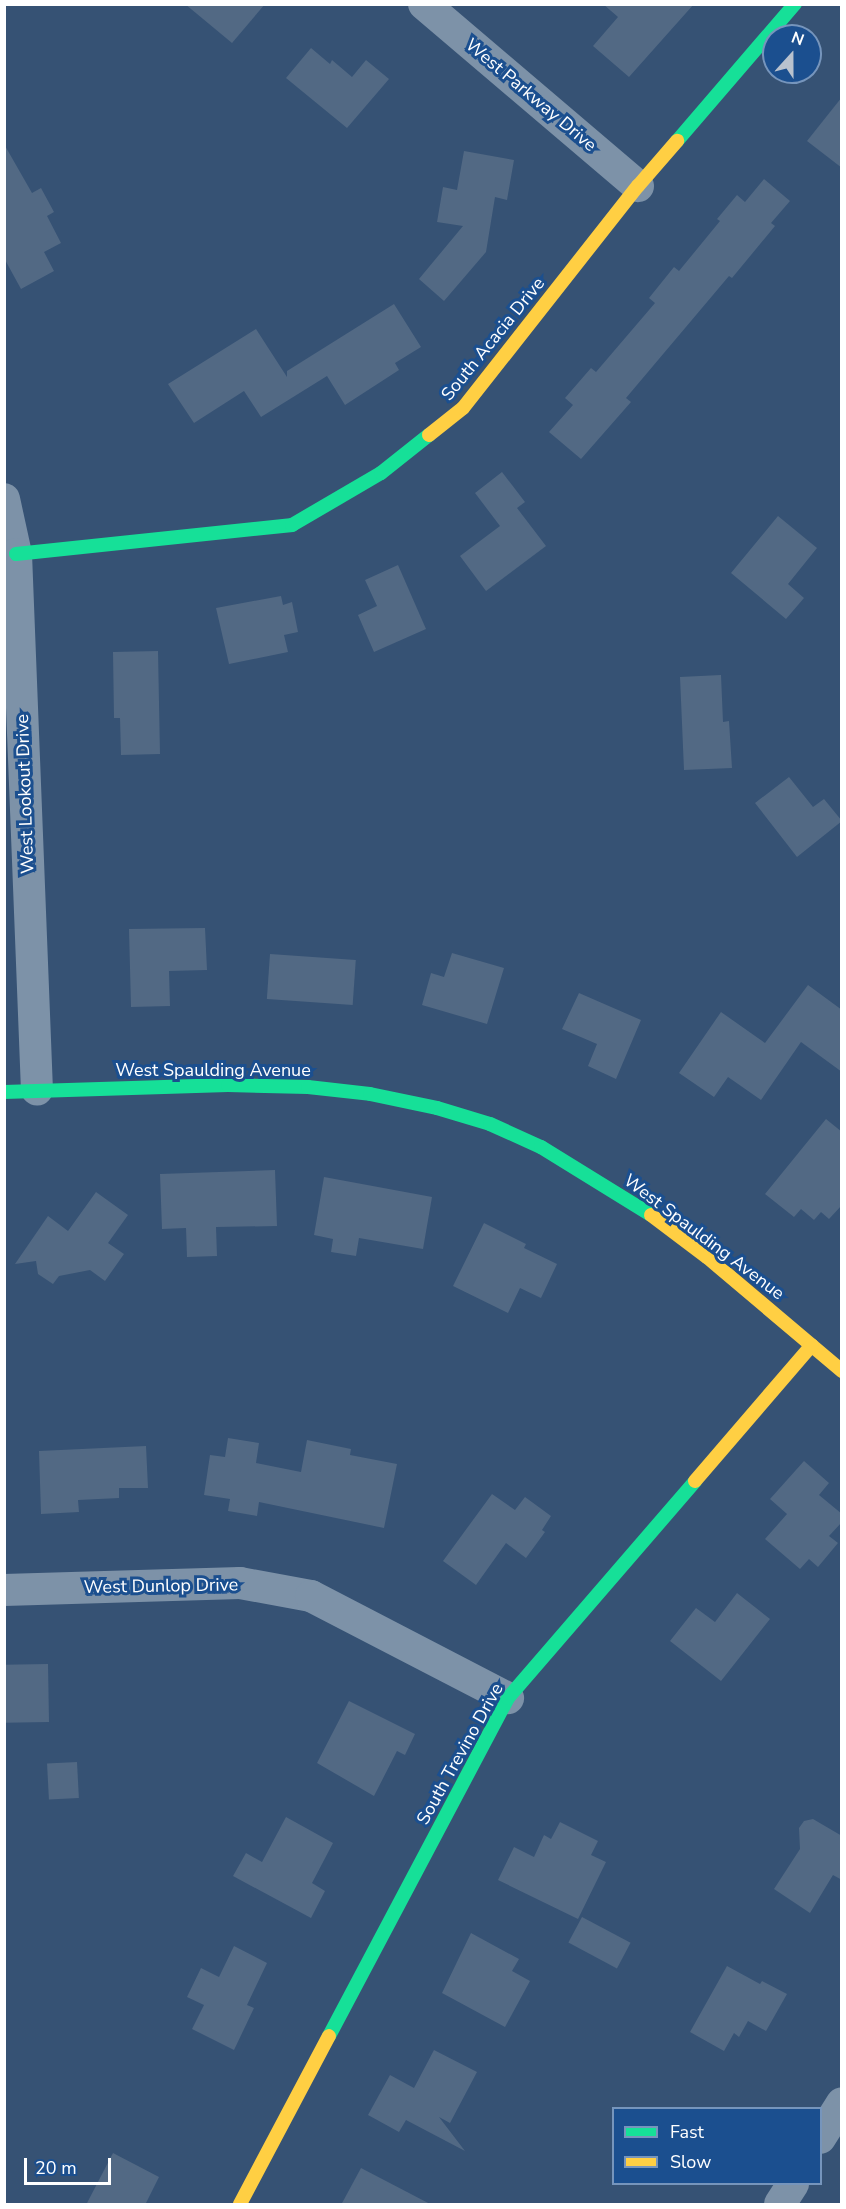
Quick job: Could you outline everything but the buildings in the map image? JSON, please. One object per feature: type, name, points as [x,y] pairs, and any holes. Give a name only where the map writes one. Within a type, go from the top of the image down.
[{"type":"street","name":"West Parkway Drive","points":[[424,4],[638,186]]},
{"type":"street","name":"South Acacia Drive","points":[[16,554],[292,525],[372,479],[463,408],[638,186],[795,4]]},
{"type":"street","name":"West Lookout Drive","points":[[4,499],[16,554],[37,1090]]},
{"type":"street","name":"West Spaulding Avenue","points":[[4,1092],[228,1084],[308,1087],[381,1096],[437,1108],[490,1125],[541,1147],[644,1209],[707,1257],[842,1371]]},
{"type":"street","name":"South Trevino Drive","points":[[240,2205],[508,1698],[812,1345]]},
{"type":"street","name":"West Dunlop Drive","points":[[4,1590],[240,1583],[311,1596],[508,1698]]},
{"type":"street","points":[[822,2135],[842,2103]]},
{"type":"street","points":[[780,2205],[792,2185]]},
{"type":"traffic: fast","points":[[677,141],[795,4]]},
{"type":"traffic: fast","points":[[16,554],[292,525],[381,473],[429,435]]},
{"type":"traffic: fast","points":[[4,1092],[228,1085],[308,1087],[370,1094],[437,1108],[490,1124],[541,1147],[651,1215]]},
{"type":"traffic: fast","points":[[329,2036],[508,1698],[695,1481]]},
{"type":"traffic: slow","points":[[429,435],[463,408],[638,186],[677,141]]},
{"type":"traffic: slow","points":[[651,1215],[707,1257],[842,1371]]},
{"type":"traffic: slow","points":[[695,1481],[812,1345]]},
{"type":"traffic: slow","points":[[240,2204],[329,2036]]}]
